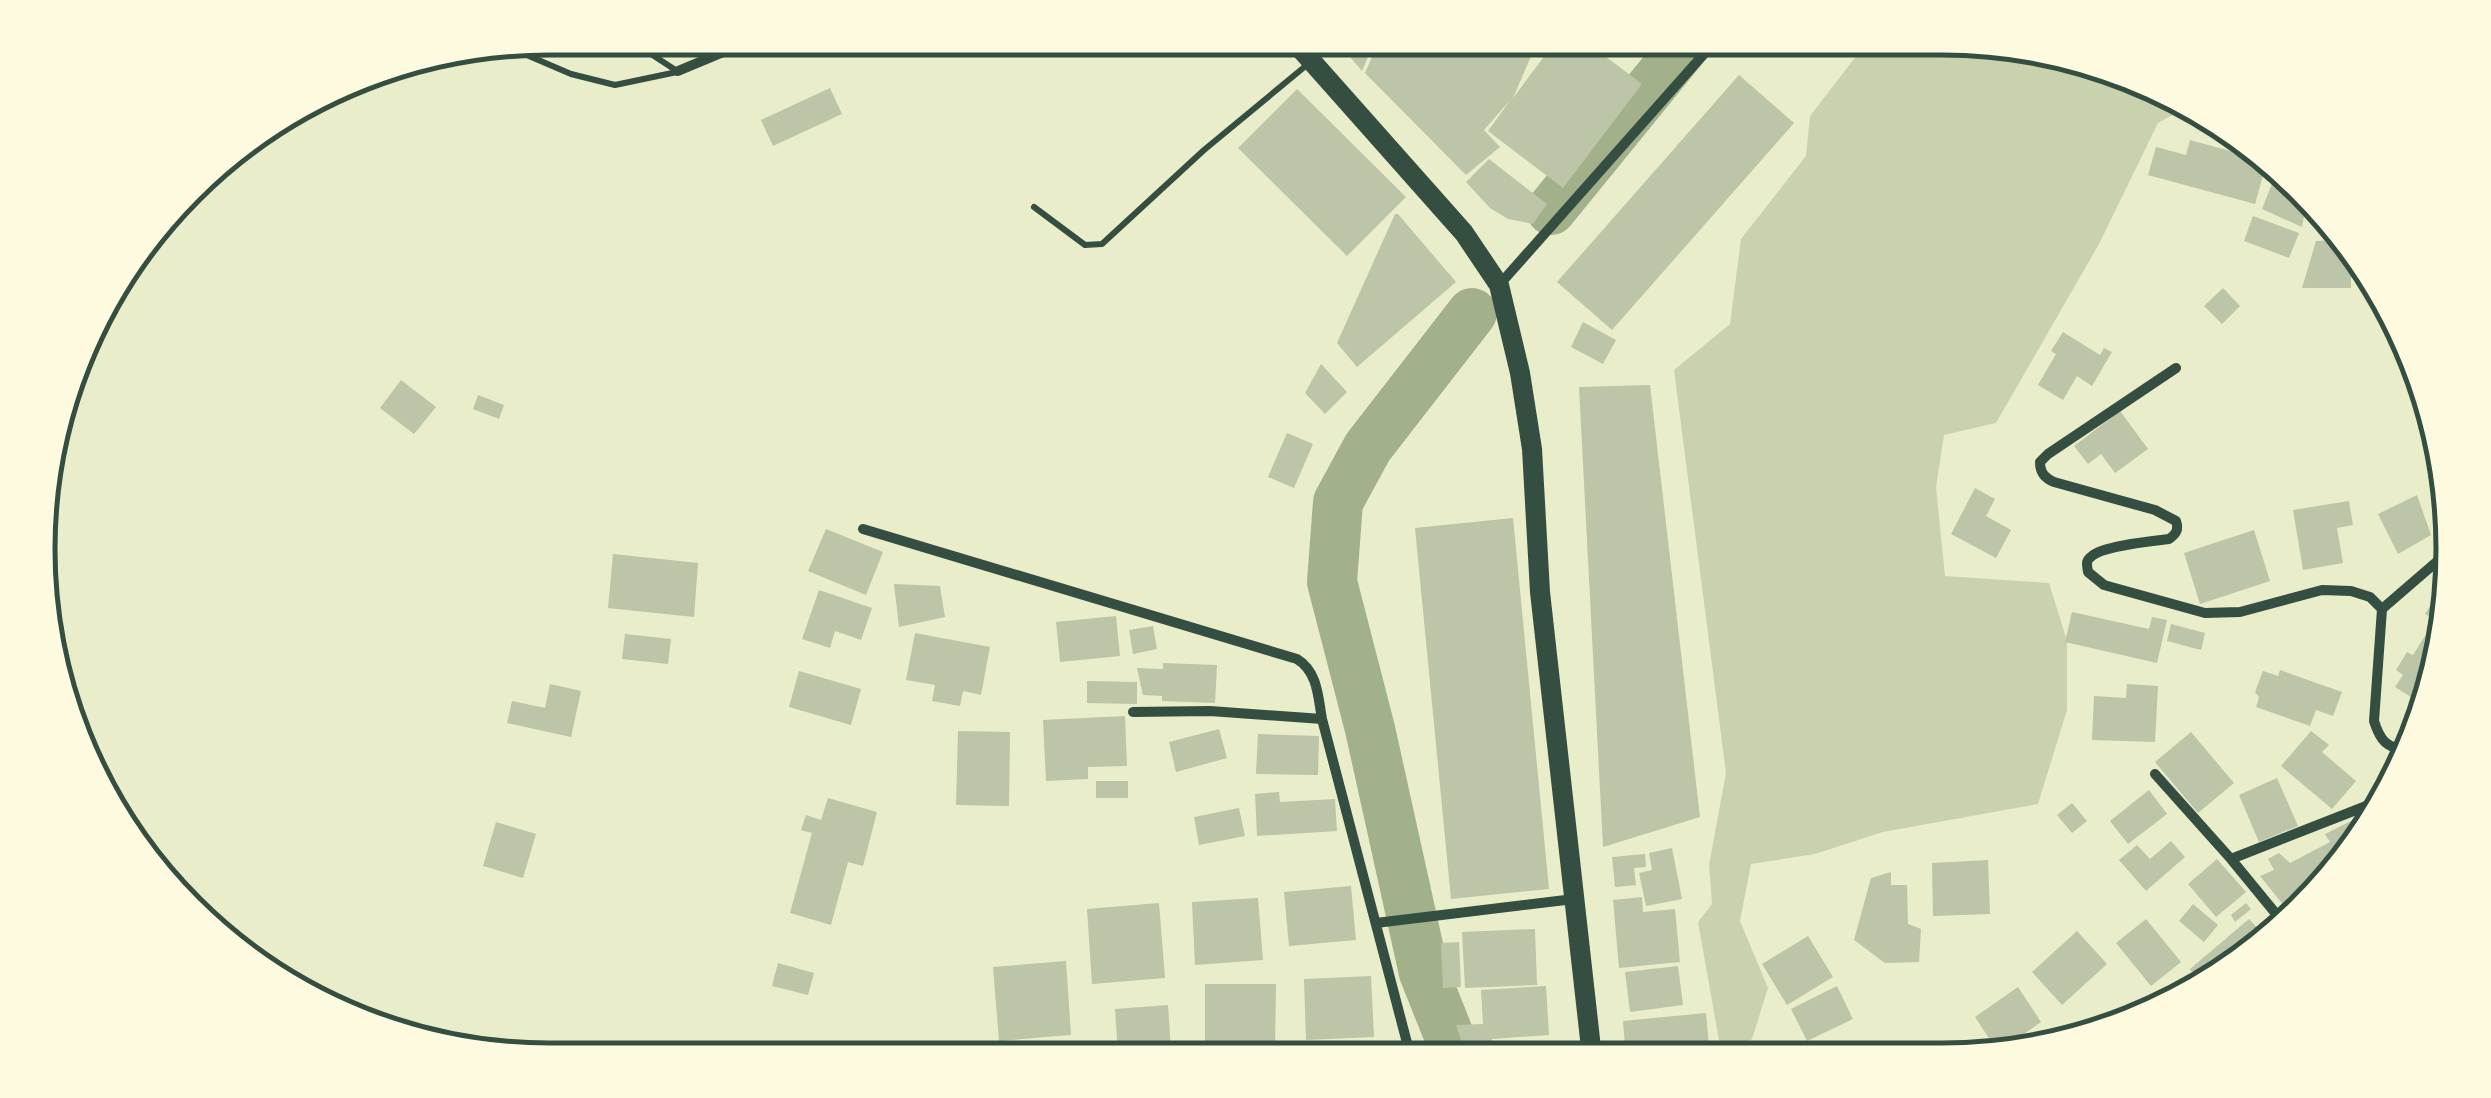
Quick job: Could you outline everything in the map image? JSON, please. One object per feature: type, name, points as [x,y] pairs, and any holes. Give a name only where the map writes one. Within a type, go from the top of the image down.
[{"type":"main road","points":[[1307,55],[1464,233],[1499,285],[1520,373],[1532,449],[1540,592],[1590,1043]]},
{"type":"street","points":[[678,71],[716,55]]},
{"type":"street","points":[[1499,285],[1703,55]]},
{"type":"street","points":[[2176,368],[2040,462],[2040,470],[2054,482],[2155,510],[2176,521],[2176,534],[2169,539],[2092,556],[2087,563],[2093,578],[2104,585],[2205,613],[2240,612],[2322,590],[2352,591],[2370,597],[2382,608]]},
{"type":"street","points":[[863,529],[1297,659],[1309,666],[1407,1043]]},
{"type":"street","points":[[2394,747],[2378,735],[2374,721],[2382,608],[2436,563]]},
{"type":"street","points":[[1133,712],[1210,711],[1322,720]]},
{"type":"street","points":[[2155,774],[2275,913]]},
{"type":"street","points":[[2231,858],[2363,807]]},
{"type":"street","points":[[1376,923],[1574,899]]},
{"type":"lane","points":[[652,55],[678,71]]},
{"type":"lane","points":[[529,56],[570,74],[615,85],[678,71]]},
{"type":"lane","points":[[1034,207],[1085,245],[1102,244],[1204,150],[1312,60]]},
{"type":"green space","points":[[1857,55],[1974,56],[2038,64],[2101,81],[2175,114],[2158,123],[2099,244],[1996,423],[1944,435],[1936,487],[1945,576],[2049,583],[2067,641],[2067,710],[2038,804],[1883,832],[1815,854],[1751,864],[1740,921],[1768,988],[1752,1039],[1745,1043],[1720,1043],[1698,922],[1712,904],[1709,865],[1726,773],[1674,370],[1730,324],[1741,239],[1806,156],[1810,116]]},
{"type":"building","points":[[1348,55],[1369,55],[1362,71]]},
{"type":"building","points":[[1373,55],[1532,55],[1513,98],[1545,55],[1604,55],[1642,84],[1563,188],[1488,131],[1511,99],[1484,130],[1500,147],[1466,175],[1365,73]]},
{"type":"building","points":[[1739,75],[1794,123],[1612,330],[1557,282]]},
{"type":"building","points":[[830,88],[842,114],[773,146],[761,120]]},
{"type":"building","points":[[1297,89],[1406,197],[1347,256],[1238,148]]},
{"type":"building","points":[[2190,140],[2243,157],[2263,174],[2255,204],[2148,175],[2156,147],[2186,155]]},
{"type":"building","points":[[1489,159],[1547,204],[1533,224],[1508,219],[1490,208],[1466,182]]},
{"type":"building","points":[[2273,182],[2304,214],[2302,227],[2262,209]]},
{"type":"building","points":[[1395,214],[1456,282],[1357,367],[1337,343]]},
{"type":"building","points":[[2253,216],[2299,233],[2289,258],[2244,241]]},
{"type":"building","points":[[2328,240],[2334,248],[2351,272],[2351,288],[2302,288],[2316,241]]},
{"type":"building","points":[[2223,288],[2240,306],[2222,324],[2204,306]]},
{"type":"building","points":[[1583,322],[1616,340],[1603,364],[1571,347]]},
{"type":"building","points":[[2063,332],[2100,355],[2104,348],[2112,352],[2092,386],[2077,376],[2063,400],[2038,385],[2056,354],[2051,351]]},
{"type":"building","points":[[1321,364],[1347,392],[1325,414],[1305,393]]},
{"type":"building","points":[[401,380],[436,407],[414,434],[380,408]]},
{"type":"building","points":[[1650,385],[1700,817],[1603,847],[1579,387]]},
{"type":"building","points":[[478,395],[504,405],[499,419],[473,409]]},
{"type":"building","points":[[2120,411],[2148,449],[2115,473],[2101,454],[2088,464],[2074,446]]},
{"type":"building","points":[[1287,433],[1313,444],[1294,488],[1268,477]]},
{"type":"building","points":[[1975,488],[1995,499],[1986,516],[2011,530],[1996,558],[1951,534]]},
{"type":"building","points":[[2417,495],[2431,535],[2398,554],[2378,514]]},
{"type":"building","points":[[2349,501],[2353,525],[2337,528],[2343,563],[2303,570],[2293,510]]},
{"type":"building","points":[[1513,518],[1549,889],[1451,899],[1415,528]]},
{"type":"building","points":[[826,529],[883,552],[866,595],[808,571]]},
{"type":"building","points":[[2254,530],[2270,581],[2200,604],[2184,553]]},
{"type":"building","points":[[613,554],[698,563],[694,617],[608,608]]},
{"type":"building","points":[[894,584],[940,586],[945,617],[899,627]]},
{"type":"building","points":[[819,590],[872,608],[861,640],[835,631],[830,648],[802,639]]},
{"type":"building","points":[[2072,612],[2149,629],[2152,617],[2167,620],[2157,663],[2065,642]]},
{"type":"building","points":[[1116,616],[1120,656],[1060,662],[1056,622]]},
{"type":"building","points":[[2171,624],[2205,633],[2201,650],[2167,641]]},
{"type":"building","points":[[1153,626],[1157,649],[1133,654],[1129,630]]},
{"type":"building","points":[[2430,629],[2413,698],[2395,687],[2403,675],[2396,670],[2407,652],[2413,655]]},
{"type":"building","points":[[915,633],[990,647],[981,695],[963,691],[960,706],[932,701],[935,685],[906,680]]},
{"type":"building","points":[[625,634],[671,639],[668,664],[622,659]]},
{"type":"building","points":[[1163,663],[1217,665],[1215,703],[1162,701],[1162,696],[1143,695],[1137,668],[1163,669]]},
{"type":"building","points":[[2280,670],[2342,692],[2333,716],[2316,710],[2310,726],[2256,707],[2259,697],[2255,692],[2263,671],[2278,676]]},
{"type":"building","points":[[799,671],[861,689],[851,725],[789,707]]},
{"type":"building","points":[[1087,681],[1137,682],[1137,704],[1087,703]]},
{"type":"building","points":[[550,684],[581,691],[571,737],[507,723],[512,701],[545,708]]},
{"type":"building","points":[[2127,684],[2158,686],[2155,742],[2092,740],[2094,696],[2126,698]]},
{"type":"building","points":[[1125,716],[1127,766],[1088,767],[1088,779],[1046,781],[1043,720]]},
{"type":"building","points":[[1219,729],[1227,758],[1176,772],[1169,742]]},
{"type":"building","points":[[958,731],[1010,732],[1009,806],[956,805]]},
{"type":"building","points":[[2311,731],[2329,745],[2322,752],[2356,781],[2332,809],[2281,766]]},
{"type":"building","points":[[2191,732],[2234,783],[2198,813],[2155,762]]},
{"type":"building","points":[[1258,734],[1319,736],[1318,775],[1256,774]]},
{"type":"building","points":[[2277,778],[2298,826],[2259,842],[2239,795]]},
{"type":"building","points":[[1096,781],[1128,781],[1128,798],[1096,798]]},
{"type":"building","points":[[2149,790],[2167,814],[2128,844],[2110,821]]},
{"type":"building","points":[[1279,792],[1280,802],[1335,799],[1337,831],[1257,836],[1255,794]]},
{"type":"building","points":[[828,798],[877,812],[863,866],[848,862],[831,925],[790,913],[812,833],[801,830],[806,815],[821,820]]},
{"type":"building","points":[[2072,803],[2087,821],[2072,833],[2057,815]]},
{"type":"building","points":[[1239,808],[1245,836],[1199,845],[1194,817]]},
{"type":"building","points":[[2355,819],[2334,850],[2283,905],[2260,876],[2274,870],[2268,859],[2279,853],[2290,863],[2330,842],[2325,834]]},
{"type":"building","points":[[496,822],[536,834],[523,878],[483,866]]},
{"type":"building","points":[[2171,841],[2185,857],[2146,891],[2119,860],[2137,845],[2150,859]]},
{"type":"building","points":[[1672,848],[1682,899],[1646,906],[1639,873],[1652,870],[1649,853]]},
{"type":"building","points":[[1645,854],[1646,867],[1634,868],[1636,885],[1615,887],[1612,857]]},
{"type":"building","points":[[2217,859],[2246,892],[2216,917],[2188,884]]},
{"type":"building","points":[[1988,860],[1990,914],[1933,916],[1932,863]]},
{"type":"building","points":[[1891,872],[1891,885],[1907,885],[1908,924],[1921,929],[1919,962],[1885,963],[1854,940],[1871,878]]},
{"type":"building","points":[[1351,886],[1356,940],[1289,946],[1284,892]]},
{"type":"building","points":[[1642,897],[1643,912],[1675,909],[1680,962],[1619,968],[1613,900]]},
{"type":"building","points":[[1258,898],[1263,960],[1195,965],[1192,902]]},
{"type":"building","points":[[1159,903],[1165,978],[1092,984],[1087,909]]},
{"type":"building","points":[[2246,903],[2251,909],[2235,922],[2231,915]]},
{"type":"building","points":[[2193,904],[2218,925],[2204,942],[2179,921]]},
{"type":"building","points":[[2146,919],[2181,962],[2151,986],[2116,943]]},
{"type":"building","points":[[2249,919],[2258,928],[2193,974],[2190,969]]},
{"type":"building","points":[[1535,929],[1537,985],[1465,988],[1462,932]]},
{"type":"building","points":[[2077,931],[2107,964],[2062,1005],[2032,972]]},
{"type":"building","points":[[1808,936],[1833,977],[1787,1005],[1762,964]]},
{"type":"building","points":[[1459,942],[1461,987],[1443,988],[1441,943]]},
{"type":"building","points":[[1066,961],[1071,1035],[999,1041],[993,967]]},
{"type":"building","points":[[778,963],[814,973],[808,995],[772,986]]},
{"type":"building","points":[[1678,966],[1683,1005],[1630,1012],[1625,972]]},
{"type":"building","points":[[1371,976],[1374,1037],[1306,1040],[1304,979]]},
{"type":"building","points":[[1205,984],[1276,984],[1275,1043],[1205,1043]]},
{"type":"building","points":[[1546,986],[1549,1035],[1462,1043],[1456,1025],[1483,1024],[1481,990]]},
{"type":"building","points":[[1837,986],[1853,1019],[1807,1041],[1791,1009]]},
{"type":"building","points":[[2018,987],[2041,1022],[2020,1037],[1990,1040],[1975,1017]]},
{"type":"building","points":[[1168,1005],[1171,1043],[1117,1043],[1115,1009]]},
{"type":"building","points":[[1706,1013],[1709,1043],[1625,1043],[1623,1021]]},
{"type":"waterway","points":[[1551,210],[1677,55]]},
{"type":"waterway","points":[[1452,1043],[1424,973],[1370,729],[1332,582],[1338,502],[1368,447],[1472,313]]}]
